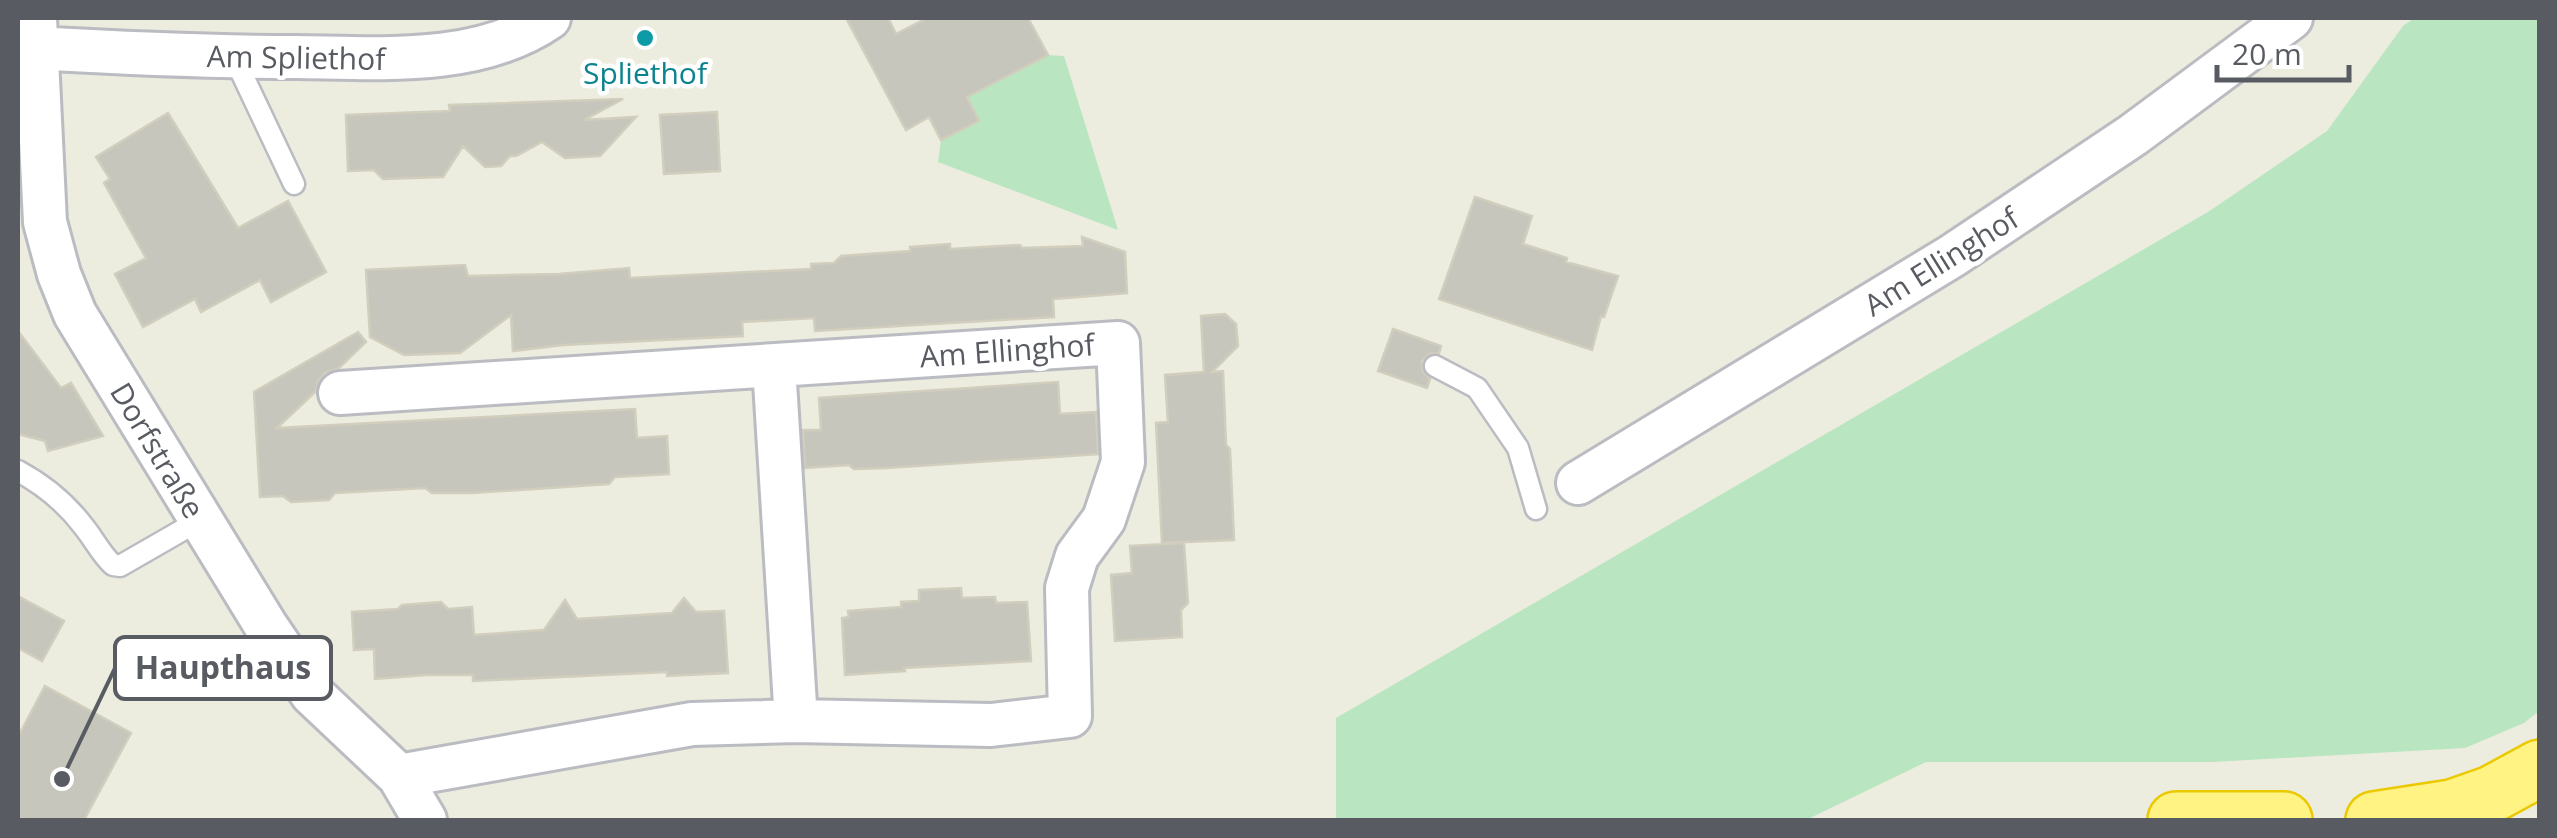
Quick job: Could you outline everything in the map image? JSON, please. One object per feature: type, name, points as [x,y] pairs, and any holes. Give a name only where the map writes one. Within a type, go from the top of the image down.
[{"type":"highway","points":[[2374,820],[2452,808],[2492,794],[2540,768]]},
{"type":"highway","points":[[2176,820],[2284,820]]},
{"type":"street","name":"Am Spliethof","points":[[35,33],[234,57],[417,58],[469,51],[549,18]]},
{"type":"street","name":"Am Ellinghof","points":[[1578,483],[1952,256],[2133,135],[2291,18]]},
{"type":"street","name":"Dorfstraße","points":[[35,33],[46,222],[59,274],[76,314],[200,520],[312,694],[399,776],[425,820]]},
{"type":"street","name":"Am Ellinghof","points":[[340,392],[1118,342],[1123,462],[1104,518],[1077,556],[1067,588],[1070,716],[991,725],[796,721],[692,724],[399,776]]},
{"type":"street","points":[[774,366],[796,721]]},
{"type":"lane","points":[[234,57],[294,184]]},
{"type":"lane","points":[[1434,366],[1477,388],[1518,448],[1536,509]]},
{"type":"lane","points":[[18,470],[60,500],[113,565],[120,566],[200,520]]},
{"type":"green space","points":[[2414,18],[2539,18],[2539,711],[2524,723],[2465,748],[2212,762],[1926,762],[1806,820],[1336,820],[1336,718],[2208,212],[2327,131],[2403,26]]},
{"type":"green space","points":[[1048,55],[1064,56],[1118,230],[938,162],[941,140],[978,120],[967,97]]},
{"type":"building","points":[[846,18],[888,18],[896,34],[927,18],[1028,18],[1048,55],[967,97],[979,121],[941,140],[929,117],[906,130]]},
{"type":"building","points":[[623,99],[584,120],[636,117],[600,156],[565,158],[542,142],[510,156],[501,166],[485,167],[463,146],[443,177],[383,179],[374,170],[348,171],[346,115],[450,111],[449,105]]},
{"type":"building","points":[[717,112],[720,171],[664,174],[660,115]]},
{"type":"building","points":[[168,113],[238,228],[288,201],[326,272],[271,302],[260,280],[201,312],[195,299],[143,327],[115,274],[146,258],[104,183],[110,179],[96,157]]},
{"type":"building","points":[[1475,197],[1532,216],[1523,244],[1567,258],[1566,262],[1618,276],[1592,350],[1439,299]]},
{"type":"building","points":[[1082,237],[1125,252],[1127,293],[1053,299],[1054,317],[815,331],[814,318],[742,322],[743,336],[513,351],[511,315],[460,353],[404,355],[370,337],[366,270],[465,265],[468,276],[629,268],[630,278],[811,269],[811,264],[834,263],[841,256],[950,244],[950,249],[1083,246]]},
{"type":"building","points":[[1225,314],[1236,324],[1238,346],[1212,372],[1223,371],[1234,540],[1162,543],[1156,423],[1168,422],[1165,375],[1204,372],[1201,316]]},
{"type":"building","points":[[1393,329],[1441,346],[1439,353],[1429,354],[1422,361],[1423,372],[1430,379],[1427,388],[1378,371]]},
{"type":"building","points":[[18,331],[61,388],[71,383],[103,436],[48,451],[45,441],[18,434]]},
{"type":"building","points":[[358,332],[366,342],[339,368],[325,373],[316,391],[277,428],[635,409],[637,438],[667,436],[669,474],[615,477],[609,484],[472,493],[432,493],[425,488],[335,493],[329,500],[291,502],[283,496],[260,497],[254,392]]},
{"type":"building","points":[[1058,382],[1060,414],[1096,412],[1098,454],[887,468],[805,468],[803,430],[821,430],[819,398]]},
{"type":"building","points":[[1184,543],[1188,603],[1181,610],[1182,637],[1115,641],[1111,575],[1132,573],[1130,546]]},
{"type":"building","points":[[961,588],[962,598],[995,597],[996,603],[1027,602],[1031,661],[845,675],[842,618],[849,617],[848,611],[901,607],[901,602],[919,601],[919,590]]},
{"type":"building","points":[[18,596],[64,621],[42,661],[18,648]]},
{"type":"building","points":[[684,598],[696,612],[724,611],[728,673],[473,681],[473,675],[375,679],[374,649],[354,650],[352,612],[441,602],[448,609],[472,607],[474,635],[544,630],[565,600],[577,619],[672,613]]},
{"type":"building","points":[[45,686],[131,733],[84,820],[18,820],[18,737]]},
{"type":"place","name":"Spliethof","points":[[645,38]]},
{"type":"place","name":"Haupthaus","points":[[62,779]]}]
